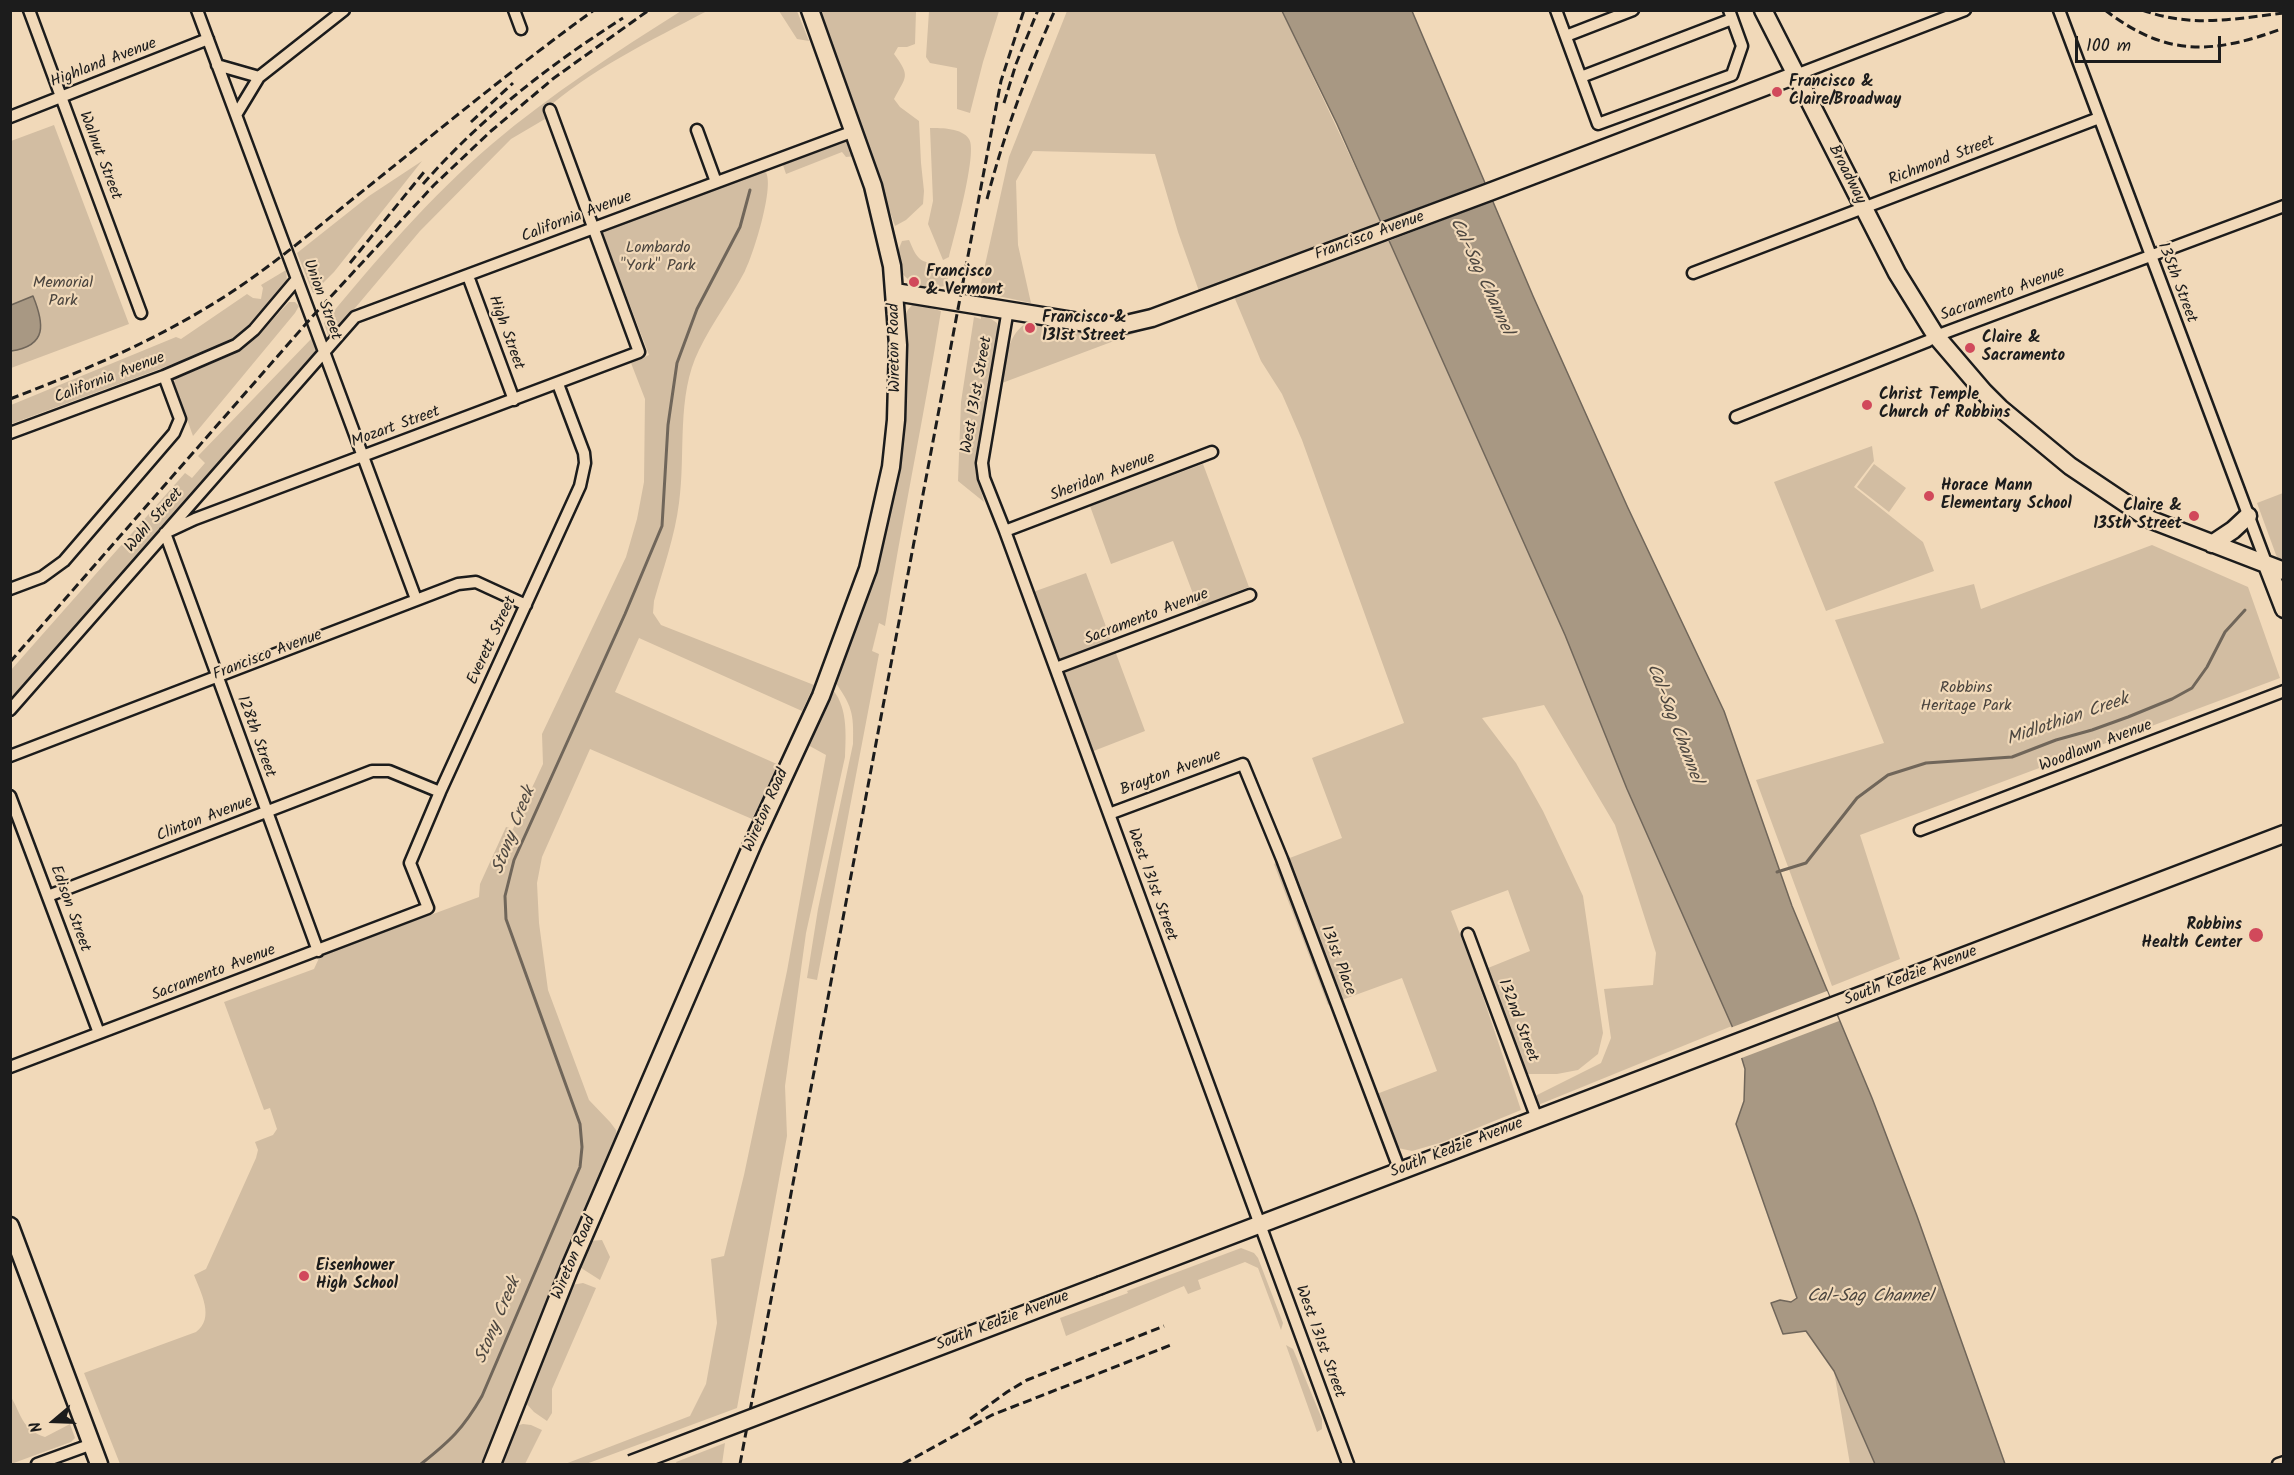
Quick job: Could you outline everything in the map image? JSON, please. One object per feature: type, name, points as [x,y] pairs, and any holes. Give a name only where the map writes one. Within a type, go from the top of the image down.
[{"type":"street","name":"Walnut Street","points":[[29,10],[141,313]]},
{"type":"street","name":"Union Street","points":[[197,10],[416,599]]},
{"type":"street","points":[[236,115],[259,77],[344,10]]},
{"type":"street","points":[[514,10],[521,29]]},
{"type":"street","name":"Wireton Road","points":[[492,1464],[568,1270],[753,843],[821,696],[868,568],[891,467],[896,420],[898,345],[895,292],[887,238],[854,131],[810,10]]},
{"type":"street","points":[[1556,10],[1598,124],[1732,75],[1742,46],[1731,15],[1581,77]]},
{"type":"street","points":[[1566,36],[1634,10]]},
{"type":"street","name":"Broadway","points":[[1763,10],[1863,209],[1898,273],[1936,336],[2000,408],[2070,466],[2149,519],[2283,571]]},
{"type":"street","name":"Francisco Avenue","points":[[895,292],[1098,325],[1122,325],[1152,318],[1382,233],[1965,10]]},
{"type":"street","name":"135th Street","points":[[2059,10],[2267,565]]},
{"type":"street","name":"Highland Avenue","points":[[10,117],[208,39]]},
{"type":"street","points":[[217,65],[259,77]]},
{"type":"street","points":[[550,110],[593,227]]},
{"type":"street","name":"Richmond Street","points":[[1693,273],[2099,118]]},
{"type":"street","points":[[697,130],[716,182]]},
{"type":"street","name":"California Avenue","points":[[325,353],[355,317],[854,131]]},
{"type":"street","name":"Sacramento Avenue","points":[[1736,417],[1936,336],[2283,206]]},
{"type":"street","name":"Mozart Street","points":[[165,533],[195,519],[639,352],[593,227]]},
{"type":"street","name":"High Street","points":[[468,276],[514,400]]},
{"type":"street","name":"California Avenue","points":[[10,433],[164,376],[236,345],[254,330],[297,279]]},
{"type":"street","name":"West 131st Street","points":[[1008,309],[982,463],[984,478],[1348,1464]]},
{"type":"street","name":"Wahl Street","points":[[10,710],[325,353]]},
{"type":"street","points":[[10,589],[42,577],[64,561],[179,424],[179,415],[164,376]]},
{"type":"street","name":"Everett Street","points":[[428,908],[410,863],[584,473],[584,453],[558,384]]},
{"type":"street","name":"Sheridan Avenue","points":[[1005,531],[1212,452]]},
{"type":"street","points":[[2212,544],[2233,530],[2248,516]]},
{"type":"street","name":"128th Street","points":[[165,533],[318,951]]},
{"type":"street","points":[[2267,565],[2283,609]]},
{"type":"street","name":"Francisco Avenue","points":[[10,756],[416,599],[467,582],[476,582],[526,605]]},
{"type":"street","name":"Sacramento Avenue","points":[[1056,668],[1250,595]]},
{"type":"street","name":"Woodlawn Avenue","points":[[1920,830],[2283,692]]},
{"type":"street","name":"Brayton Avenue","points":[[1109,813],[1243,764]]},
{"type":"street","name":"131st Place","points":[[1243,764],[1282,859],[1400,1171]]},
{"type":"street","name":"Clinton Avenue","points":[[48,896],[378,770],[389,771],[440,792]]},
{"type":"street","name":"Edison Street","points":[[10,796],[99,1034]]},
{"type":"street","name":"South Kedzie Avenue","points":[[631,1464],[2283,834]]},
{"type":"street","name":"Sacramento Avenue","points":[[10,1067],[428,908]]},
{"type":"street","name":"132nd Street","points":[[1468,934],[1537,1119]]},
{"type":"street","points":[[10,1226],[99,1464]]},
{"type":"street","points":[[37,1464],[92,1444]]},
{"type":"street","points":[[2278,1464],[2283,1462]]},
{"type":"green space","points":[[681,11],[707,11],[581,82],[543,112],[545,119],[511,139],[420,231],[334,333],[328,335],[324,323],[404,230],[469,164],[561,91]]},
{"type":"green space","points":[[779,11],[797,11],[809,41],[797,39]]},
{"type":"green space","points":[[820,11],[916,11],[915,44],[898,47],[894,54],[905,76],[894,99],[900,107],[919,121],[923,204],[906,220],[895,226]]},
{"type":"green space","points":[[929,11],[999,11],[970,113],[957,109],[957,68],[930,63],[926,57]]},
{"type":"green space","points":[[1067,11],[1282,11],[1381,222],[1200,294],[1178,232],[1155,154],[1033,151],[1016,181],[1018,245],[1031,303],[979,292],[1009,157]]},
{"type":"green space","name":"Memorial Park","points":[[54,125],[129,324],[11,368],[11,141]]},
{"type":"green space","points":[[930,128],[951,129],[962,133],[969,139],[971,147],[968,177],[960,214],[949,257],[943,260],[928,224],[933,201]]},
{"type":"green space","points":[[846,142],[855,156],[846,157],[842,152],[786,174],[783,165]]},
{"type":"green space","points":[[422,161],[334,272],[313,293],[297,253],[369,196]]},
{"type":"green space","name":"Eisenhower High School","points":[[765,171],[768,178],[766,204],[749,263],[704,340],[687,386],[677,515],[654,601],[653,613],[661,625],[814,685],[802,711],[639,638],[615,692],[779,765],[752,819],[590,749],[542,857],[537,883],[539,923],[548,990],[589,1100],[616,1130],[617,1138],[483,1464],[120,1464],[84,1373],[196,1332],[202,1326],[206,1313],[205,1305],[194,1275],[206,1269],[256,1158],[258,1150],[255,1142],[273,1135],[277,1129],[270,1108],[264,1110],[224,1002],[314,969],[320,956],[479,897],[480,884],[506,827],[513,829],[543,764],[542,734],[626,557],[637,519],[644,482],[645,399],[631,363],[649,355],[602,232]]},
{"type":"green space","points":[[909,240],[914,252],[922,261],[939,266],[948,276],[947,286],[936,287],[935,290],[916,284],[903,275],[897,260],[898,251],[902,241]]},
{"type":"green space","points":[[1389,241],[1565,635],[1627,789],[1732,1026],[1538,1105],[1533,1097],[1601,1063],[1611,1038],[1604,989],[1653,985],[1656,953],[1615,825],[1544,705],[1482,718],[1516,763],[1543,811],[1583,896],[1603,1033],[1598,1054],[1578,1070],[1557,1074],[1525,1074],[1488,968],[1530,951],[1508,890],[1451,911],[1475,973],[1521,1110],[1443,1142],[1412,1151],[1398,1148],[1374,1095],[1437,1071],[1402,978],[1328,1005],[1274,864],[1342,838],[1312,758],[1404,723],[1302,440],[1282,394],[1261,361],[1233,294]]},
{"type":"green space","points":[[286,270],[285,286],[256,323],[242,334],[178,365],[173,364],[11,424],[11,405],[176,337],[181,339],[247,294],[261,299],[263,288],[261,285]]},
{"type":"green space","points":[[289,302],[295,302],[299,306],[295,313],[193,436],[174,383],[175,379],[234,354],[263,330]]},
{"type":"green space","points":[[917,302],[931,303],[930,308],[941,311],[885,626],[879,623],[872,651],[879,654],[817,980],[807,978],[818,909],[853,744],[850,710],[833,679],[863,604],[906,339],[905,318],[908,309]]},
{"type":"green space","points":[[981,312],[997,323],[997,340],[975,469],[984,502],[958,481],[961,402],[974,317],[981,319]]},
{"type":"green space","points":[[1025,324],[1099,333],[1132,331],[1154,326],[1002,383],[1010,343]]},
{"type":"green space","points":[[312,338],[317,350],[315,355],[11,700],[11,670],[185,473],[192,478],[205,463],[198,456]]},
{"type":"green space","points":[[1872,446],[1874,461],[1854,487],[1923,542],[1934,571],[1826,611],[1774,482]]},
{"type":"green space","points":[[1203,464],[1249,587],[1198,607],[1173,541],[1111,564],[1090,506]]},
{"type":"green space","points":[[1874,464],[1906,488],[1889,512],[1857,487]]},
{"type":"green space","points":[[2283,493],[2283,564],[2279,563],[2257,503]]},
{"type":"green space","name":"Robbins Heritage Park","points":[[2152,545],[2248,587],[2280,678],[1860,835],[1900,959],[1832,986],[1756,780],[1884,743],[1835,620],[1974,584],[1981,609]]},
{"type":"green space","points":[[1086,573],[1145,731],[1091,752],[1033,592]]},
{"type":"green space","points":[[830,687],[840,702],[845,720],[845,757],[806,933],[785,1086],[787,1136],[737,1408],[586,1464],[565,1464],[690,1416],[706,1384],[717,1323],[711,1259],[724,1256],[744,1175],[787,971],[826,755],[806,744]]},
{"type":"green space","points":[[602,1240],[610,1257],[600,1280],[578,1266],[590,1241]]},
{"type":"green space","points":[[1241,1248],[1254,1253],[1258,1258],[1283,1323],[1281,1330],[1258,1268],[1245,1262],[1198,1280],[1201,1289],[1188,1294],[1184,1286],[1066,1336],[1060,1318]]},
{"type":"green space","points":[[583,1283],[596,1288],[552,1389],[552,1413],[547,1421],[523,1400],[566,1286]]},
{"type":"green space","points":[[1286,1345],[1293,1349],[1322,1419],[1322,1429],[1317,1432]]},
{"type":"green space","points":[[1834,1371],[1875,1464],[1850,1464]]},
{"type":"green space","points":[[10,1395],[23,1420],[37,1434],[45,1437],[70,1424],[75,1438],[71,1442],[11,1464]]},
{"type":"green space","points":[[523,1424],[542,1430],[525,1464],[497,1464],[515,1426]]},
{"type":"green space","points":[[725,1443],[722,1464],[677,1464],[676,1462]]},
{"type":"water","name":"Cal-Sag Channel","points":[[1282,11],[1412,11],[1533,296],[1628,508],[1724,711],[1792,906],[1872,1098],[1917,1216],[2005,1464],[1875,1464],[1834,1371],[1806,1331],[1783,1334],[1771,1303],[1780,1300],[1791,1302],[1797,1298],[1736,1124],[1744,1101],[1745,1069],[1732,1026],[1627,789],[1565,635],[1337,124]]},
{"type":"water","points":[[33,296],[41,324],[40,332],[32,344],[11,351],[11,305]]},
{"type":"pier","points":[[1487,182],[1495,200],[1386,242],[1378,223]]},
{"type":"pier","points":[[1827,991],[1839,1021],[1739,1059],[1730,1028]]},
{"type":"waterway","name":"Stony Creek","points":[[421,1464],[455,1434],[482,1396],[580,1167],[582,1147],[580,1124],[506,919],[505,896],[514,860],[625,614],[662,526],[668,425],[677,363],[697,309],[740,227],[750,190]]},
{"type":"waterway","name":"Midlothian Creek","points":[[1777,872],[1806,863],[1857,798],[1888,775],[1926,763],[2012,757],[2128,717],[2192,688],[2207,667],[2225,632],[2245,610]]},
{"type":"railway","points":[[10,399],[122,353],[175,326],[227,295],[292,248],[502,79],[594,10]]},
{"type":"railway","points":[[10,662],[311,318],[434,185],[491,131],[554,78],[649,10]]},
{"type":"railway","points":[[740,1464],[1001,81],[1024,10]]},
{"type":"railway","points":[[1004,103],[1016,64],[1038,10]]},
{"type":"railway","points":[[987,199],[1017,103],[1055,10]]},
{"type":"railway","points":[[2105,10],[2149,37],[2170,44],[2191,47],[2235,43],[2284,28]]},
{"type":"railway","points":[[2142,10],[2161,16],[2196,20],[2284,13]]},
{"type":"railway","points":[[423,184],[468,137],[517,94],[569,54],[623,18]]},
{"type":"railway","points":[[471,122],[513,83]]},
{"type":"railway","points":[[350,263],[424,172]]},
{"type":"railway","points":[[970,1419],[1027,1380],[1164,1326]]},
{"type":"railway","points":[[903,1464],[992,1415],[1171,1345]]},
{"type":"place","name":"Francisco & Claire/Broadway","points":[[1777,92]]},
{"type":"place","name":"Francisco & Vermont","points":[[914,282]]},
{"type":"place","name":"Francisco & 131st Street","points":[[1030,328]]},
{"type":"place","name":"Claire & Sacramento","points":[[1970,348]]},
{"type":"place","name":"Christ Temple Church of Robbins","points":[[1867,405]]},
{"type":"place","name":"Horace Mann Elementary School","points":[[1929,496]]},
{"type":"place","name":"Claire & 135th Street","points":[[2194,516]]},
{"type":"place","name":"Robbins Health Center","points":[[2256,935]]},
{"type":"place","name":"Eisenhower High School","points":[[304,1276]]},
{"type":"park label","name":"Lombardo \"York\" Park","points":[[658,258]]}]
